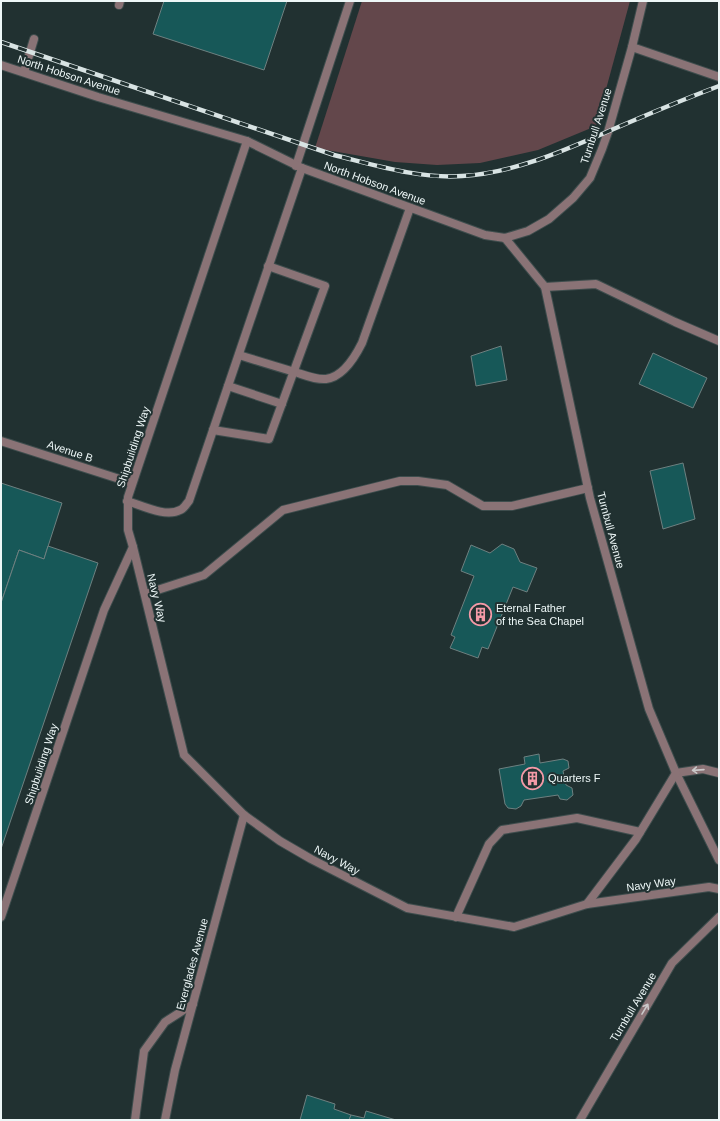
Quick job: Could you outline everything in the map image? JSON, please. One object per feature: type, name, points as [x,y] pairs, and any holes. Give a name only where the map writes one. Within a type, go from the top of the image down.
[{"type":"street","points":[[127,501],[163,512],[172,513],[182,510],[189,501],[268,266],[350,1]]},
{"type":"street","name":"Turnbull Avenue","points":[[505,238],[528,231],[549,218],[573,198],[590,178],[602,149],[632,48],[642,1]]},
{"type":"street","points":[[24,72],[34,40]]},
{"type":"street","points":[[632,48],[719,77]]},
{"type":"street","name":"North Hobson Avenue","points":[[1,66],[247,142],[299,167],[485,235],[505,238]]},
{"type":"street","name":"Shipbuilding Way","points":[[1,917],[104,610],[133,547],[128,530],[127,501],[132,483],[247,142]]},
{"type":"street","points":[[239,355],[312,377],[326,379],[338,374],[356,355],[362,343],[410,208]]},
{"type":"street","points":[[505,238],[545,287],[596,284],[719,342]]},
{"type":"street","points":[[213,430],[269,439],[325,286],[268,266]]},
{"type":"street","name":"Turnbull Avenue","points":[[545,287],[588,488],[648,709],[676,773],[719,860]]},
{"type":"street","points":[[228,386],[282,404]]},
{"type":"street","name":"Avenue B","points":[[1,440],[132,483]]},
{"type":"street","points":[[145,594],[204,575],[283,510],[400,481],[418,481],[447,485],[483,506],[512,506],[588,488]]},
{"type":"street","name":"Navy Way","points":[[133,547],[184,755],[244,815],[280,841],[310,859],[407,908],[514,927],[587,904],[709,887],[719,889]]},
{"type":"street","points":[[587,904],[640,832],[676,773],[703,769],[719,774]]},
{"type":"street","name":"Everglades Avenue","points":[[166,1120],[175,1070],[244,815]]},
{"type":"street","points":[[456,917],[489,844],[502,830],[577,818],[640,832]]},
{"type":"street","name":"Turnbull Avenue","points":[[580,1120],[672,963],[719,917]]},
{"type":"street","points":[[135,1120],[144,1051],[165,1022],[193,1004]]},
{"type":"shaded area","points":[[362,1],[630,1],[596,126],[538,150],[480,163],[437,165],[395,162],[315,148]]},
{"type":"building","points":[[164,1],[287,1],[264,70],[153,34]]},
{"type":"building","points":[[501,346],[507,380],[476,386],[471,356]]},
{"type":"building","points":[[653,353],[707,378],[693,408],[639,384]]},
{"type":"building","points":[[683,463],[695,519],[663,529],[650,471]]},
{"type":"building","points":[[1,483],[62,503],[44,559],[19,550],[1,603]]},
{"type":"building","name":"Eternal Father of the Sea Chapel","points":[[502,544],[514,549],[520,562],[537,568],[527,592],[513,587],[488,649],[482,647],[478,658],[450,648],[455,637],[451,635],[474,576],[461,571],[471,545],[490,553]]},
{"type":"building","points":[[48,546],[98,563],[1,849],[1,603],[19,550],[44,559]]},
{"type":"building","name":"Quarters F","points":[[539,754],[540,763],[563,759],[568,761],[569,768],[563,771],[566,785],[572,788],[573,795],[567,800],[560,799],[558,795],[524,800],[521,806],[516,809],[508,808],[505,804],[499,769],[525,764],[524,757]]},
{"type":"building","points":[[307,1095],[335,1104],[334,1109],[351,1115],[349,1120],[300,1120]]},
{"type":"building","points":[[366,1111],[396,1120],[349,1120],[351,1115],[364,1118]]},
{"type":"railway","points":[[1,42],[334,155],[381,167],[413,173],[446,176],[462,176],[500,171],[538,160],[719,86]]},
{"type":"place","name":"Eternal Father of the Sea Chapel","points":[[481,614]]},
{"type":"place","name":"Quarters F","points":[[533,778]]}]
